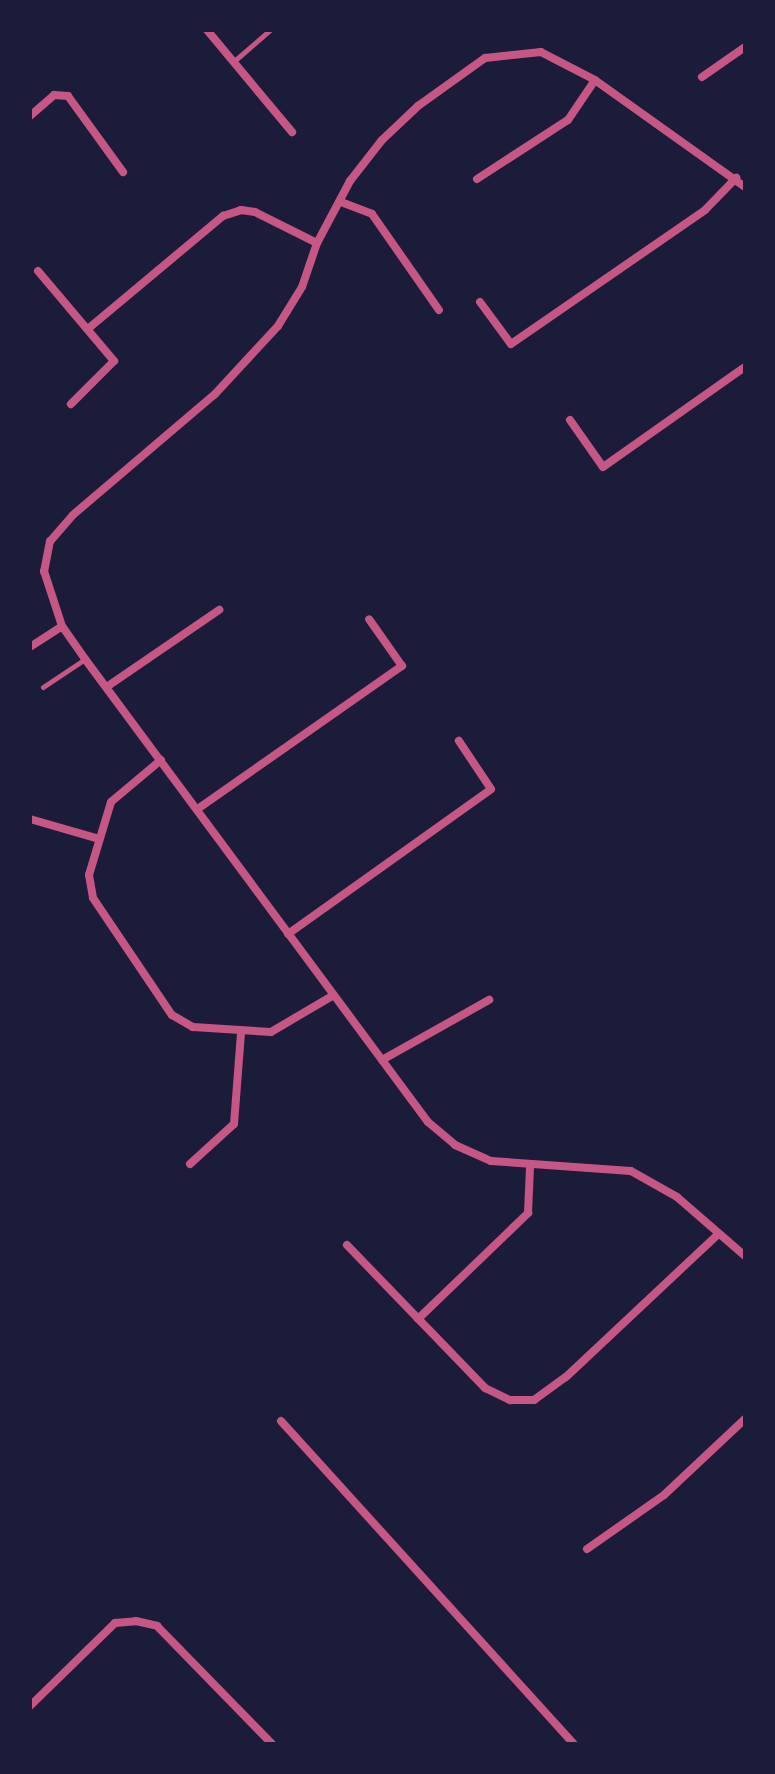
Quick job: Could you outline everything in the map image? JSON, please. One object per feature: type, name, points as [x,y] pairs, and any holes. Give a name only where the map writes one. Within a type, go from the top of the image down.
[{"type":"street","points":[[207,30],[292,132]]},
{"type":"street","points":[[702,77],[745,47]]},
{"type":"street","points":[[745,187],[595,80],[541,52],[485,58],[418,106],[382,140],[350,181],[317,243],[302,287],[246,364],[73,515],[50,541],[46,587],[62,626],[85,659],[199,808],[332,996],[428,1122],[455,1145],[491,1161],[530,1167],[581,1164],[631,1171],[677,1197],[717,1235],[745,1256]]},
{"type":"street","points":[[477,179],[568,120],[595,80]]},
{"type":"street","points":[[30,116],[54,95],[68,96],[123,172]]},
{"type":"street","points":[[480,302],[511,344],[705,210],[736,178]]},
{"type":"street","points":[[341,202],[372,214],[439,310]]},
{"type":"street","points":[[89,328],[223,216],[241,210],[255,212],[317,243]]},
{"type":"street","points":[[38,271],[114,361],[71,404]]},
{"type":"street","points":[[570,420],[603,467],[745,367]]},
{"type":"street","points":[[108,686],[219,610]]},
{"type":"street","points":[[199,808],[402,666],[369,619]]},
{"type":"street","points":[[30,647],[62,626]]},
{"type":"street","points":[[288,934],[491,789],[459,741]]},
{"type":"street","points":[[161,760],[111,802],[96,838],[89,875],[93,898],[172,1015],[193,1027],[241,1033],[271,1032],[291,1024],[332,996]]},
{"type":"street","points":[[30,819],[96,838]]},
{"type":"street","points":[[382,1060],[489,1000]]},
{"type":"street","points":[[190,1164],[234,1124],[241,1033]]},
{"type":"street","points":[[418,1319],[528,1213],[530,1167]]},
{"type":"street","points":[[347,1245],[485,1388],[510,1400],[534,1400],[566,1377],[717,1235]]},
{"type":"street","points":[[587,1549],[664,1495],[745,1419]]},
{"type":"street","points":[[281,1421],[574,1744]]},
{"type":"street","points":[[30,1706],[115,1623],[136,1621],[157,1626],[272,1744]]},
{"type":"lane","points":[[233,62],[270,30]]},
{"type":"lane","points":[[43,687],[85,659]]}]
